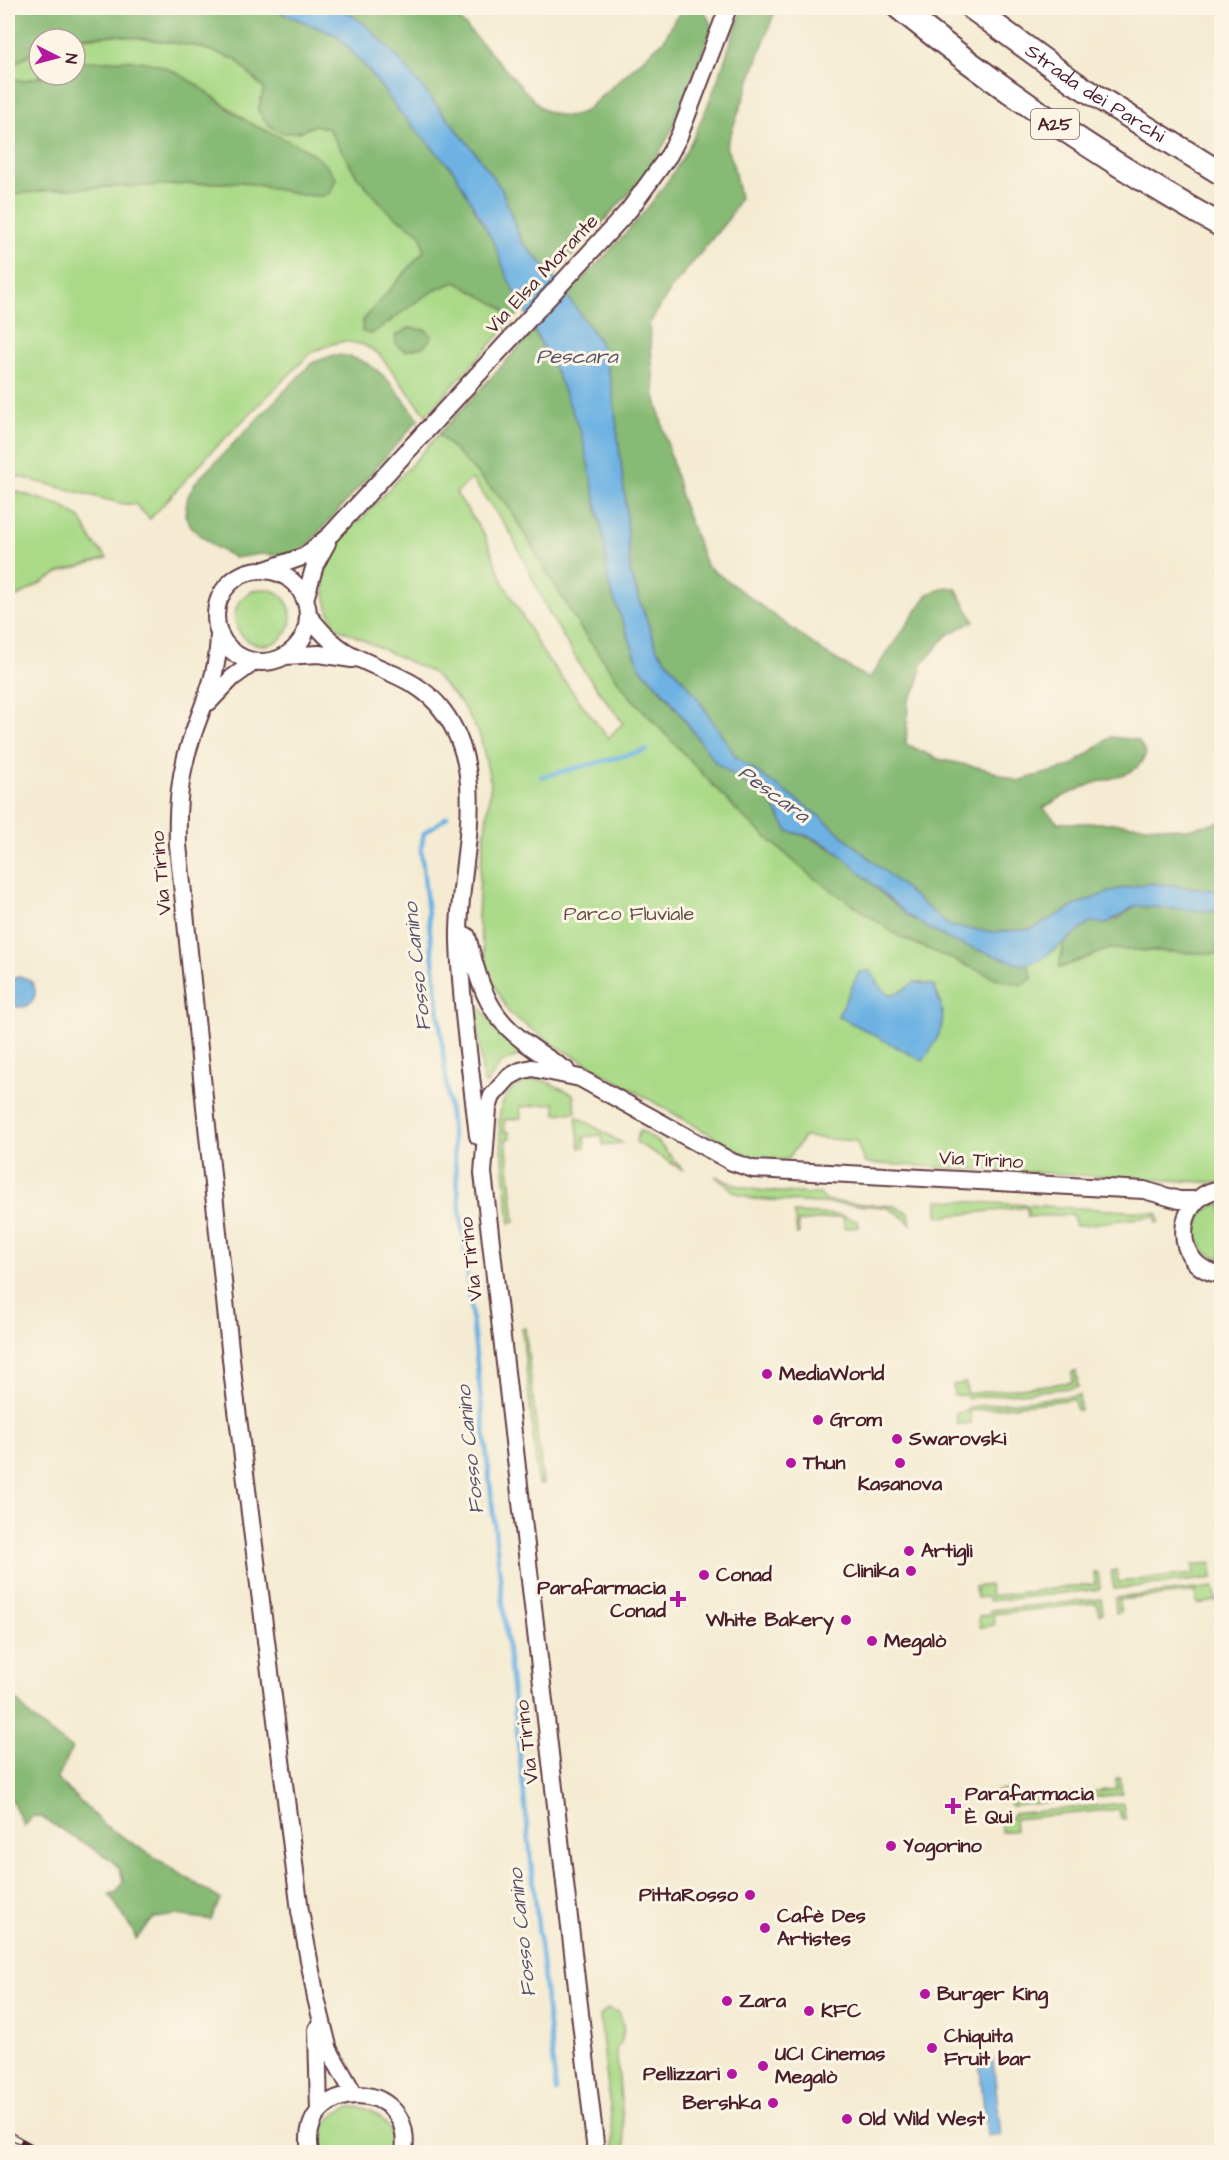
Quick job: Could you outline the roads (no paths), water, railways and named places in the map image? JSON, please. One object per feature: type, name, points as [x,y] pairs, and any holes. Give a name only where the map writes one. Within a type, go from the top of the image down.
[{"type":"highway","name":"A25","points":[[899,8],[946,46],[1074,137],[1221,226]]},
{"type":"highway","name":"Strada dei Parchi","points":[[972,8],[1095,95],[1221,174]]},
{"type":"main road","name":"Via Elsa Morante","points":[[268,569],[305,556],[332,534],[629,210],[669,155],[679,136],[728,8]]},
{"type":"main road","name":"Via Elsa Morante","points":[[307,607],[315,565],[332,534]]},
{"type":"main road","points":[[373,665],[330,655],[285,656],[270,662],[254,662],[233,652],[219,634],[216,606],[226,586],[249,571],[268,569],[288,577],[334,643],[421,688],[449,719],[461,744],[471,789],[459,906],[459,944],[483,1173]]},
{"type":"main road","points":[[285,656],[304,635],[307,607]]},
{"type":"main road","name":"Via Tirino","points":[[219,634],[215,676],[183,766],[177,814],[178,845],[233,1378],[300,1911],[315,1998],[329,2050],[354,2094]]},
{"type":"main road","name":"Via Tirino","points":[[201,712],[218,691],[254,662]]},
{"type":"main road","points":[[459,906],[476,973],[494,1014],[513,1034],[580,1078]]},
{"type":"main road","name":"Via Tirino","points":[[594,2145],[483,1173],[488,1108],[499,1085],[514,1073],[526,1069],[545,1070],[580,1078],[732,1162],[753,1169],[1144,1190],[1179,1200],[1196,1200]]},
{"type":"main road","points":[[1221,1189],[1205,1194],[1196,1200],[1187,1212],[1183,1226],[1183,1241],[1195,1263],[1205,1270],[1221,1274]]},
{"type":"main road","name":"Via Tirino","points":[[315,1998],[320,2112]]},
{"type":"main road","points":[[310,2152],[310,2131],[320,2112],[335,2100],[354,2094],[370,2096],[390,2108],[403,2127],[409,2149]]},
{"type":"main road","points":[[581,2152],[594,2145]]},
{"type":"water","name":"Pescara","points":[[270,8],[341,8],[367,26],[400,60],[478,156],[502,190],[521,241],[550,272],[600,342],[612,387],[626,507],[630,571],[637,594],[657,649],[695,694],[736,757],[822,818],[949,926],[994,932],[1032,929],[1078,904],[1115,890],[1150,883],[1221,891],[1221,912],[1135,906],[1106,924],[1091,922],[1040,960],[1022,965],[952,941],[907,915],[833,848],[812,837],[788,831],[769,799],[716,763],[668,697],[640,667],[608,583],[604,540],[582,435],[556,372],[507,277],[495,245],[454,171],[398,110],[367,68],[336,35]]},
{"type":"water","points":[[871,971],[880,986],[889,994],[899,992],[914,982],[933,985],[941,1007],[942,1024],[923,1061],[838,1016],[859,972]]},
{"type":"water","points":[[20,977],[26,978],[34,986],[34,998],[26,1006],[20,1007],[14,1006],[6,998],[5,992],[6,986],[14,978]]},
{"type":"water","points":[[993,2060],[1001,2135],[987,2136],[979,2062]]},
{"type":"waterway","name":"Fosso Canino","points":[[541,777],[647,750]]},
{"type":"waterway","name":"Fosso Canino","points":[[447,817],[424,833],[421,849],[556,2091]]},
{"type":"railway","points":[[8,2134],[41,2152]]},
{"type":"place","name":"MediaWorld","points":[[767,1374]]},
{"type":"place","name":"Grom","points":[[818,1420]]},
{"type":"place","name":"Swarovski","points":[[897,1439]]},
{"type":"place","name":"Thun","points":[[791,1463]]},
{"type":"place","name":"Kasanova","points":[[900,1463]]},
{"type":"place","name":"Artigli","points":[[909,1551]]},
{"type":"place","name":"Clinika","points":[[911,1571]]},
{"type":"place","name":"Conad","points":[[704,1575]]},
{"type":"place","name":"Parafarmacia Conad","points":[[678,1599]]},
{"type":"place","name":"White Bakery","points":[[846,1620]]},
{"type":"place","name":"Megalò","points":[[872,1641]]},
{"type":"place","name":"Parafarmacia È Qui","points":[[953,1806]]},
{"type":"place","name":"Yogorino","points":[[891,1846]]},
{"type":"place","name":"PittaRosso","points":[[750,1895]]},
{"type":"place","name":"Cafè Des Artistes","points":[[765,1928]]},
{"type":"place","name":"Burger King","points":[[925,1994]]},
{"type":"place","name":"Zara","points":[[727,2001]]},
{"type":"place","name":"KFC","points":[[809,2011]]},
{"type":"place","name":"Chiquita Fruit bar","points":[[932,2048]]},
{"type":"place","name":"UCI Cinemas Megalò","points":[[763,2066]]},
{"type":"place","name":"Pellizzari","points":[[732,2074]]},
{"type":"place","name":"Bershka","points":[[773,2103]]},
{"type":"place","name":"Old Wild West","points":[[847,2119]]},
{"type":"park label","name":"Parco Fluviale","points":[[629,914]]}]
